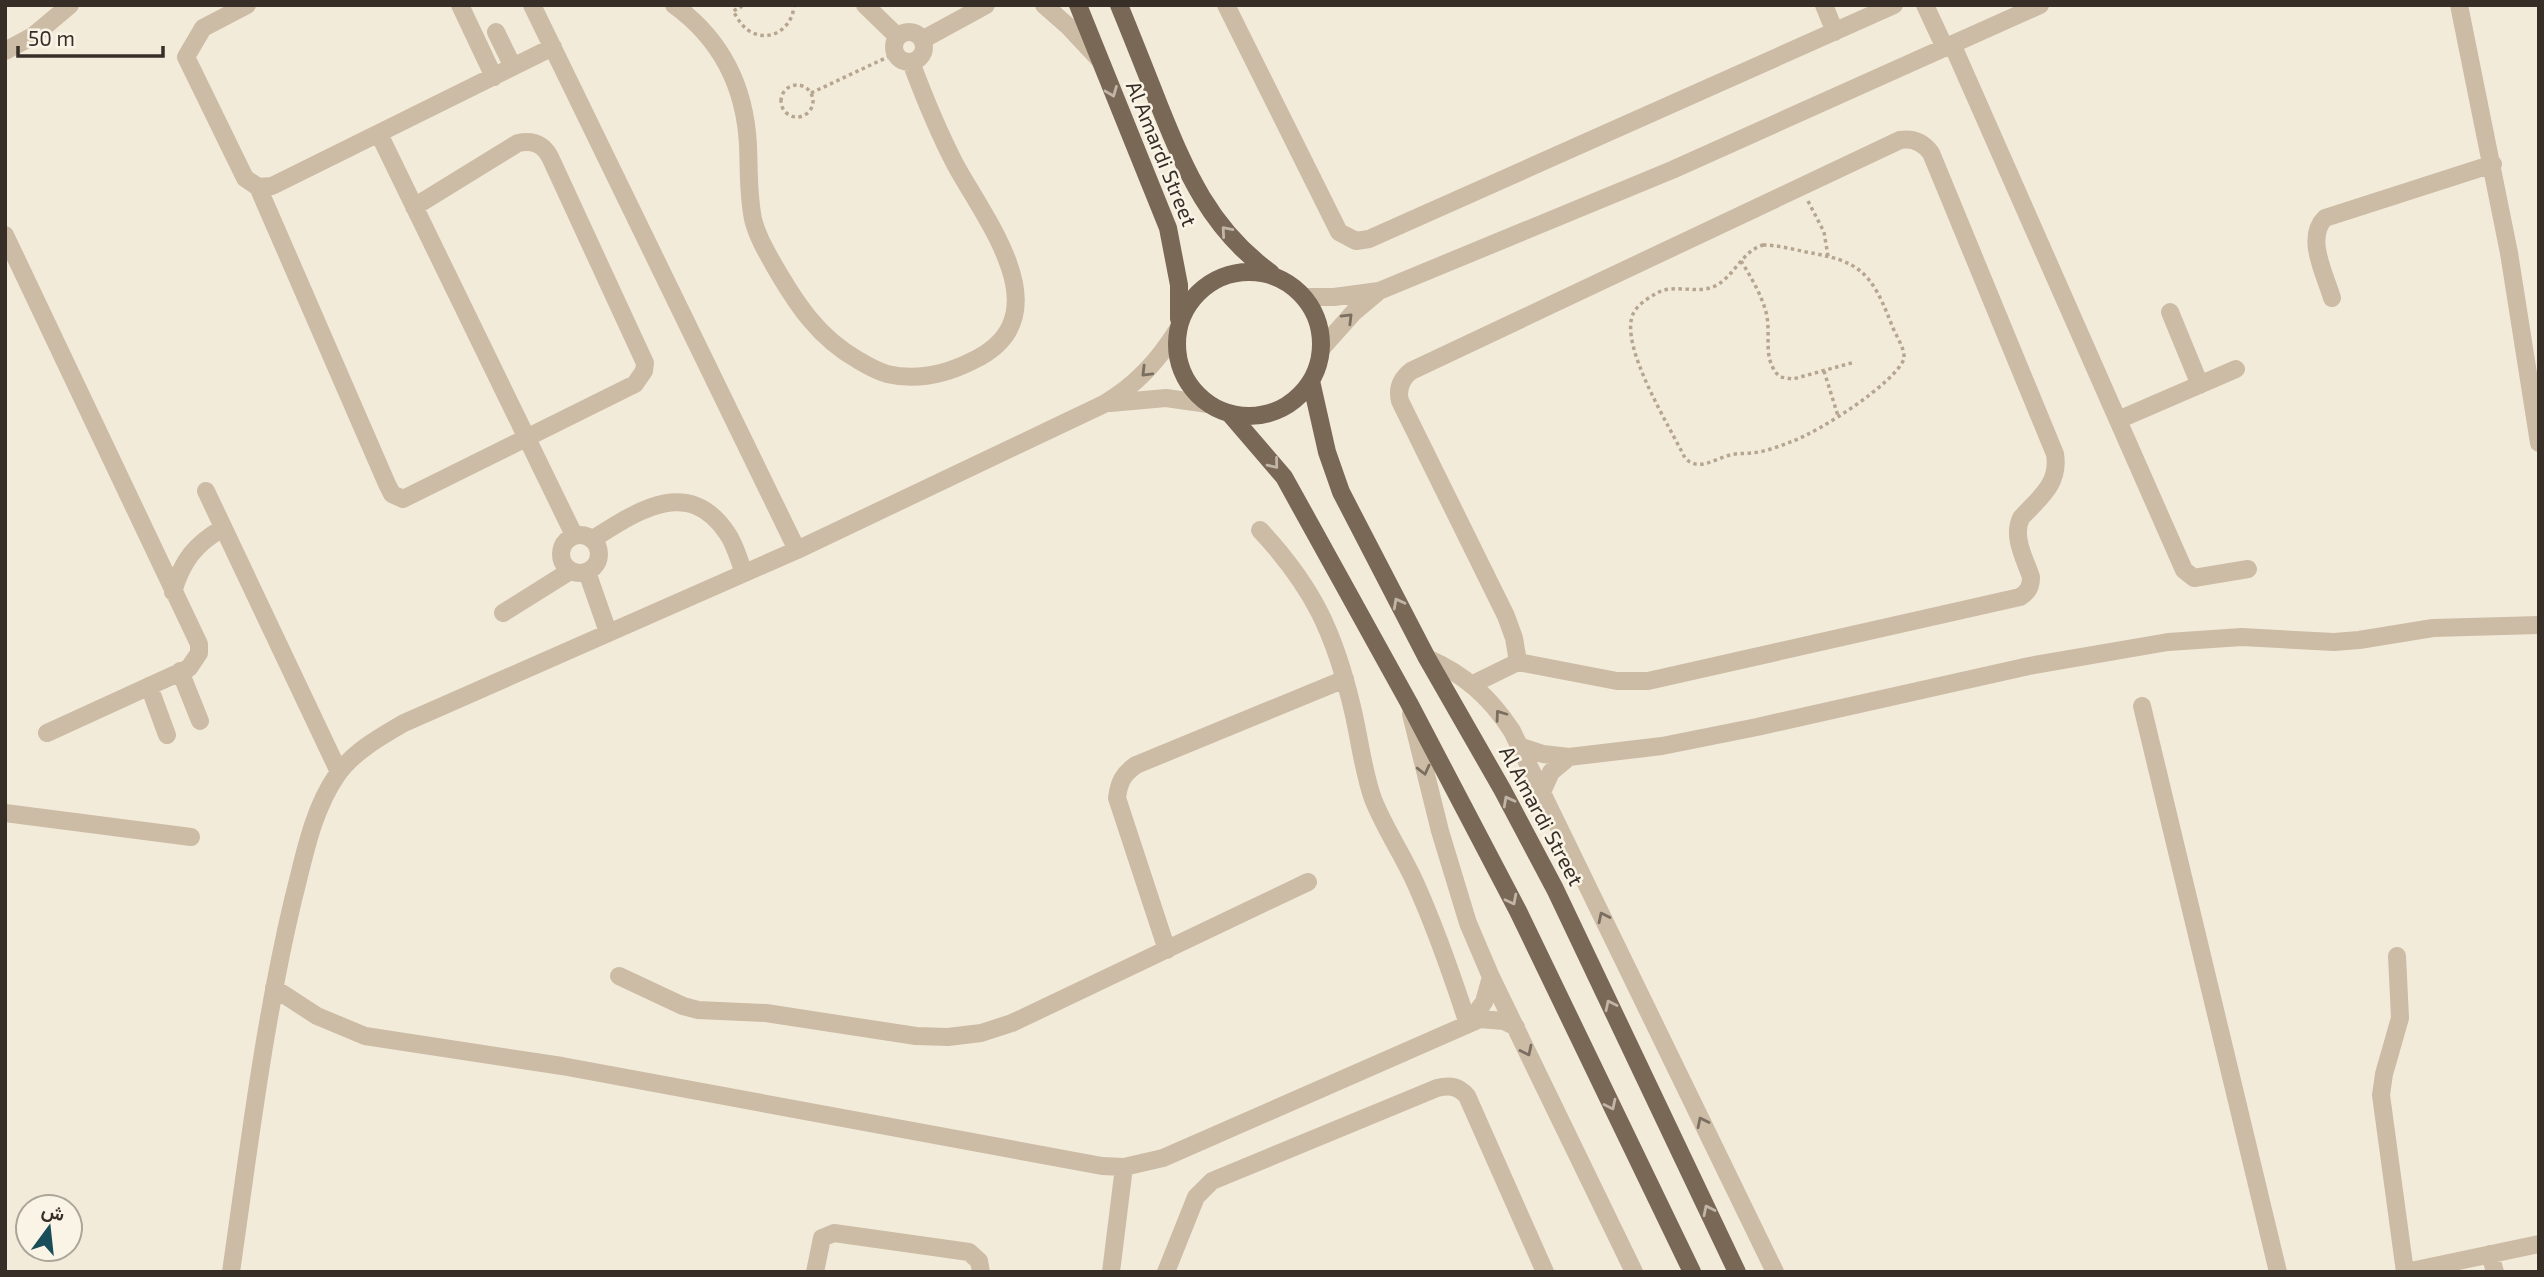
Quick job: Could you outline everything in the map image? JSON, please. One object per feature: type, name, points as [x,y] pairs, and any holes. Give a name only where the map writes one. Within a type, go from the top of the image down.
[{"type":"main road","name":"Al Amardi Street","points":[[1078,5],[1168,228],[1179,285],[1179,327]]},
{"type":"main road","name":"Al Amardi Street","points":[[1119,5],[1181,159],[1201,198],[1242,249],[1276,277]]},
{"type":"main road","points":[[1247,272],[1276,277],[1304,297],[1318,321],[1320,361],[1311,381],[1293,401],[1269,413],[1242,416],[1208,404],[1189,384],[1182,371],[1176,343],[1179,327],[1193,297],[1217,279],[1247,272]]},
{"type":"main road","name":"Al Amardi Street","points":[[1311,381],[1327,452],[1341,492],[1427,658],[1502,789],[1555,889],[1737,1272]]},
{"type":"main road","points":[[1229,413],[1284,477],[1409,703],[1518,911],[1692,1272]]},
{"type":"street","points":[[5,51],[33,36],[70,5]]},
{"type":"street","points":[[247,5],[203,28],[186,57],[188,65],[245,178],[258,187],[392,494],[397,498],[409,498],[635,384],[644,371],[645,363],[550,158],[545,149],[537,143],[518,143],[414,207]]},
{"type":"street","points":[[460,5],[494,77]]},
{"type":"street","points":[[533,5],[797,550]]},
{"type":"street","points":[[674,5],[710,38],[726,61],[738,88],[746,115],[749,198],[754,223],[763,247],[808,319],[829,340],[879,372],[901,377],[945,372],[984,356],[999,342],[1010,325],[1016,306],[1014,276],[902,51],[865,5]]},
{"type":"street","points":[[922,40],[986,5]]},
{"type":"street","points":[[1044,5],[1069,26],[1098,58]]},
{"type":"street","points":[[1226,5],[1339,232],[1356,241],[1369,239],[1895,5]]},
{"type":"street","points":[[1825,5],[1835,32]]},
{"type":"street","points":[[1925,5],[1949,46],[2186,574],[2199,578],[2248,569]]},
{"type":"street","points":[[1304,297],[1334,297],[1379,290],[1672,170],[2040,5]]},
{"type":"street","points":[[2459,5],[2493,164],[2539,443]]},
{"type":"street","points":[[496,32],[513,68]]},
{"type":"street","points":[[902,51],[911,33],[922,40]]},
{"type":"street","points":[[902,51],[922,54],[922,40]]},
{"type":"street","points":[[258,187],[272,186],[553,47]]},
{"type":"street","points":[[379,134],[574,535]]},
{"type":"street","points":[[1474,684],[1518,662],[1617,681],[1648,681],[2020,597],[2029,589],[2031,577],[2018,538],[2018,524],[2050,487],[2056,471],[2055,454],[1931,153],[1918,141],[1900,140],[1411,371],[1403,380],[1399,390],[1400,401],[1506,616],[1514,638],[1518,662]]},
{"type":"street","points":[[2332,298],[2315,238],[2317,227],[2325,218],[2493,164]]},
{"type":"street","points":[[5,235],[199,644],[195,661],[189,668],[47,733]]},
{"type":"street","points":[[1321,349],[1348,318],[1379,290]]},
{"type":"street","points":[[2170,312],[2200,385]]},
{"type":"street","points":[[231,1272],[274,988],[296,887],[315,820],[326,792],[339,772],[362,750],[404,723],[797,550],[1104,404],[1146,372],[1179,327]]},
{"type":"street","points":[[2118,420],[2236,369]]},
{"type":"street","points":[[1104,404],[1146,398],[1208,404]]},
{"type":"street","points":[[205,491],[339,772]]},
{"type":"street","points":[[593,539],[651,505],[668,502],[686,504],[717,520],[728,534],[744,573]]},
{"type":"street","points":[[173,592],[179,572],[190,553],[204,538],[223,528]]},
{"type":"street","points":[[1260,530],[1288,561],[1312,596],[1330,634],[1345,680],[1373,799],[1414,881],[1451,972],[1468,1024]]},
{"type":"street","points":[[503,613],[579,571],[596,566],[598,547],[593,539],[584,535],[574,535],[566,539],[560,556],[563,565],[579,571],[608,632]]},
{"type":"street","points":[[1519,746],[1544,754],[1569,757],[1662,746],[1935,685],[2133,647],[2192,640],[2242,637],[2334,642],[2432,628],[2539,625]]},
{"type":"street","points":[[1427,658],[1474,684],[1501,714],[1542,792],[1775,1272]]},
{"type":"street","points":[[180,671],[200,721]]},
{"type":"street","points":[[1167,950],[1117,798],[1118,785],[1125,773],[1136,765],[1345,680]]},
{"type":"street","points":[[149,686],[167,735]]},
{"type":"street","points":[[1409,703],[1429,792],[1458,895],[1491,977],[1634,1272]]},
{"type":"street","points":[[2142,706],[2278,1272]]},
{"type":"street","points":[[1542,792],[1551,772],[1569,757]]},
{"type":"street","points":[[5,813],[191,837]]},
{"type":"street","points":[[619,976],[683,1006],[698,1010],[766,1013],[916,1037],[948,1038],[981,1033],[1012,1023],[1308,882]]},
{"type":"street","points":[[2397,956],[2400,1018],[2384,1074],[2381,1096],[2406,1272],[2493,1263],[2539,1244]]},
{"type":"street","points":[[1468,1024],[1484,1002],[1491,977]]},
{"type":"street","points":[[274,988],[317,1016],[365,1036],[550,1064],[1102,1166],[1124,1167],[1163,1158],[1480,1019],[1504,1021],[1516,1027]]},
{"type":"street","points":[[1166,1272],[1196,1197],[1212,1181],[1447,1086],[1462,1090],[1467,1096],[1545,1272]]},
{"type":"street","points":[[1111,1272],[1124,1167]]},
{"type":"street","points":[[815,1272],[822,1238],[834,1233],[969,1252],[979,1261],[981,1272]]},
{"type":"path","points":[[740,5],[741,7],[733,11],[742,25],[761,35],[772,35],[782,30],[790,22],[794,5]]},
{"type":"path","points":[[811,93],[902,51]]},
{"type":"path","points":[[789,87],[805,87],[811,93],[813,101],[806,115],[789,115],[783,109],[783,93],[789,87]]},
{"type":"path","points":[[1801,187],[1824,232],[1828,256]]},
{"type":"path","points":[[1763,244],[1846,261],[1866,277],[1887,313],[1905,354],[1903,363],[1893,376],[1838,416],[1800,438],[1759,452],[1730,455],[1698,466],[1685,458],[1635,355],[1631,334],[1632,316],[1642,302],[1665,290],[1712,288],[1741,261],[1753,249],[1763,244]]},
{"type":"path","points":[[1741,261],[1757,288],[1766,312],[1768,354],[1773,371],[1780,377],[1793,379],[1855,362]]},
{"type":"path","points":[[1824,371],[1838,416]]}]
